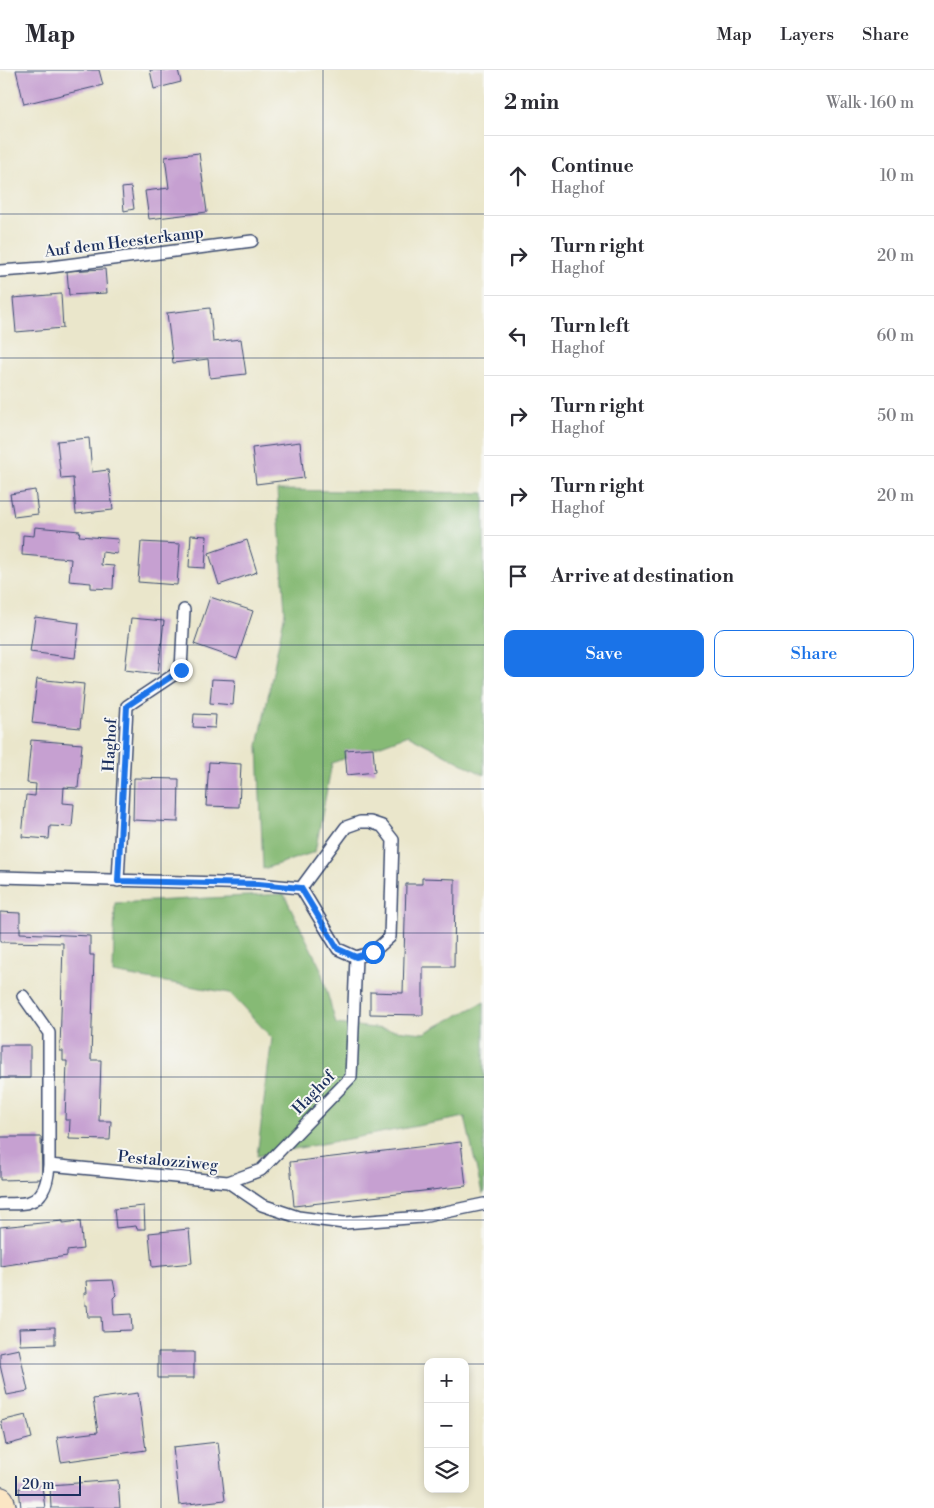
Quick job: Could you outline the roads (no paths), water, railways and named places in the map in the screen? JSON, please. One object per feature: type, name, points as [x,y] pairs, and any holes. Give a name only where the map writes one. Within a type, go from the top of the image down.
[{"type":"main road","points":[[0,1501],[2,1508]]},
{"type":"lane","name":"Auf dem Heesterkamp","points":[[0,271],[43,268],[252,241]]},
{"type":"lane","name":"Haghof","points":[[118,881],[127,706],[181,670],[184,610]]},
{"type":"lane","points":[[360,822],[370,822],[382,826],[393,840],[390,937],[373,952],[356,957],[338,949],[301,888],[346,827],[360,822]]},
{"type":"lane","points":[[0,877],[258,884],[301,888]]},
{"type":"lane","name":"Haghof","points":[[228,1182],[261,1170],[351,1077],[356,957]]},
{"type":"lane","points":[[0,1204],[30,1202],[40,1194],[48,1181],[48,1033],[24,996]]},
{"type":"lane","name":"Pestalozziweg","points":[[49,1165],[228,1182],[262,1205],[298,1217],[344,1224],[422,1217],[484,1204]]}]
